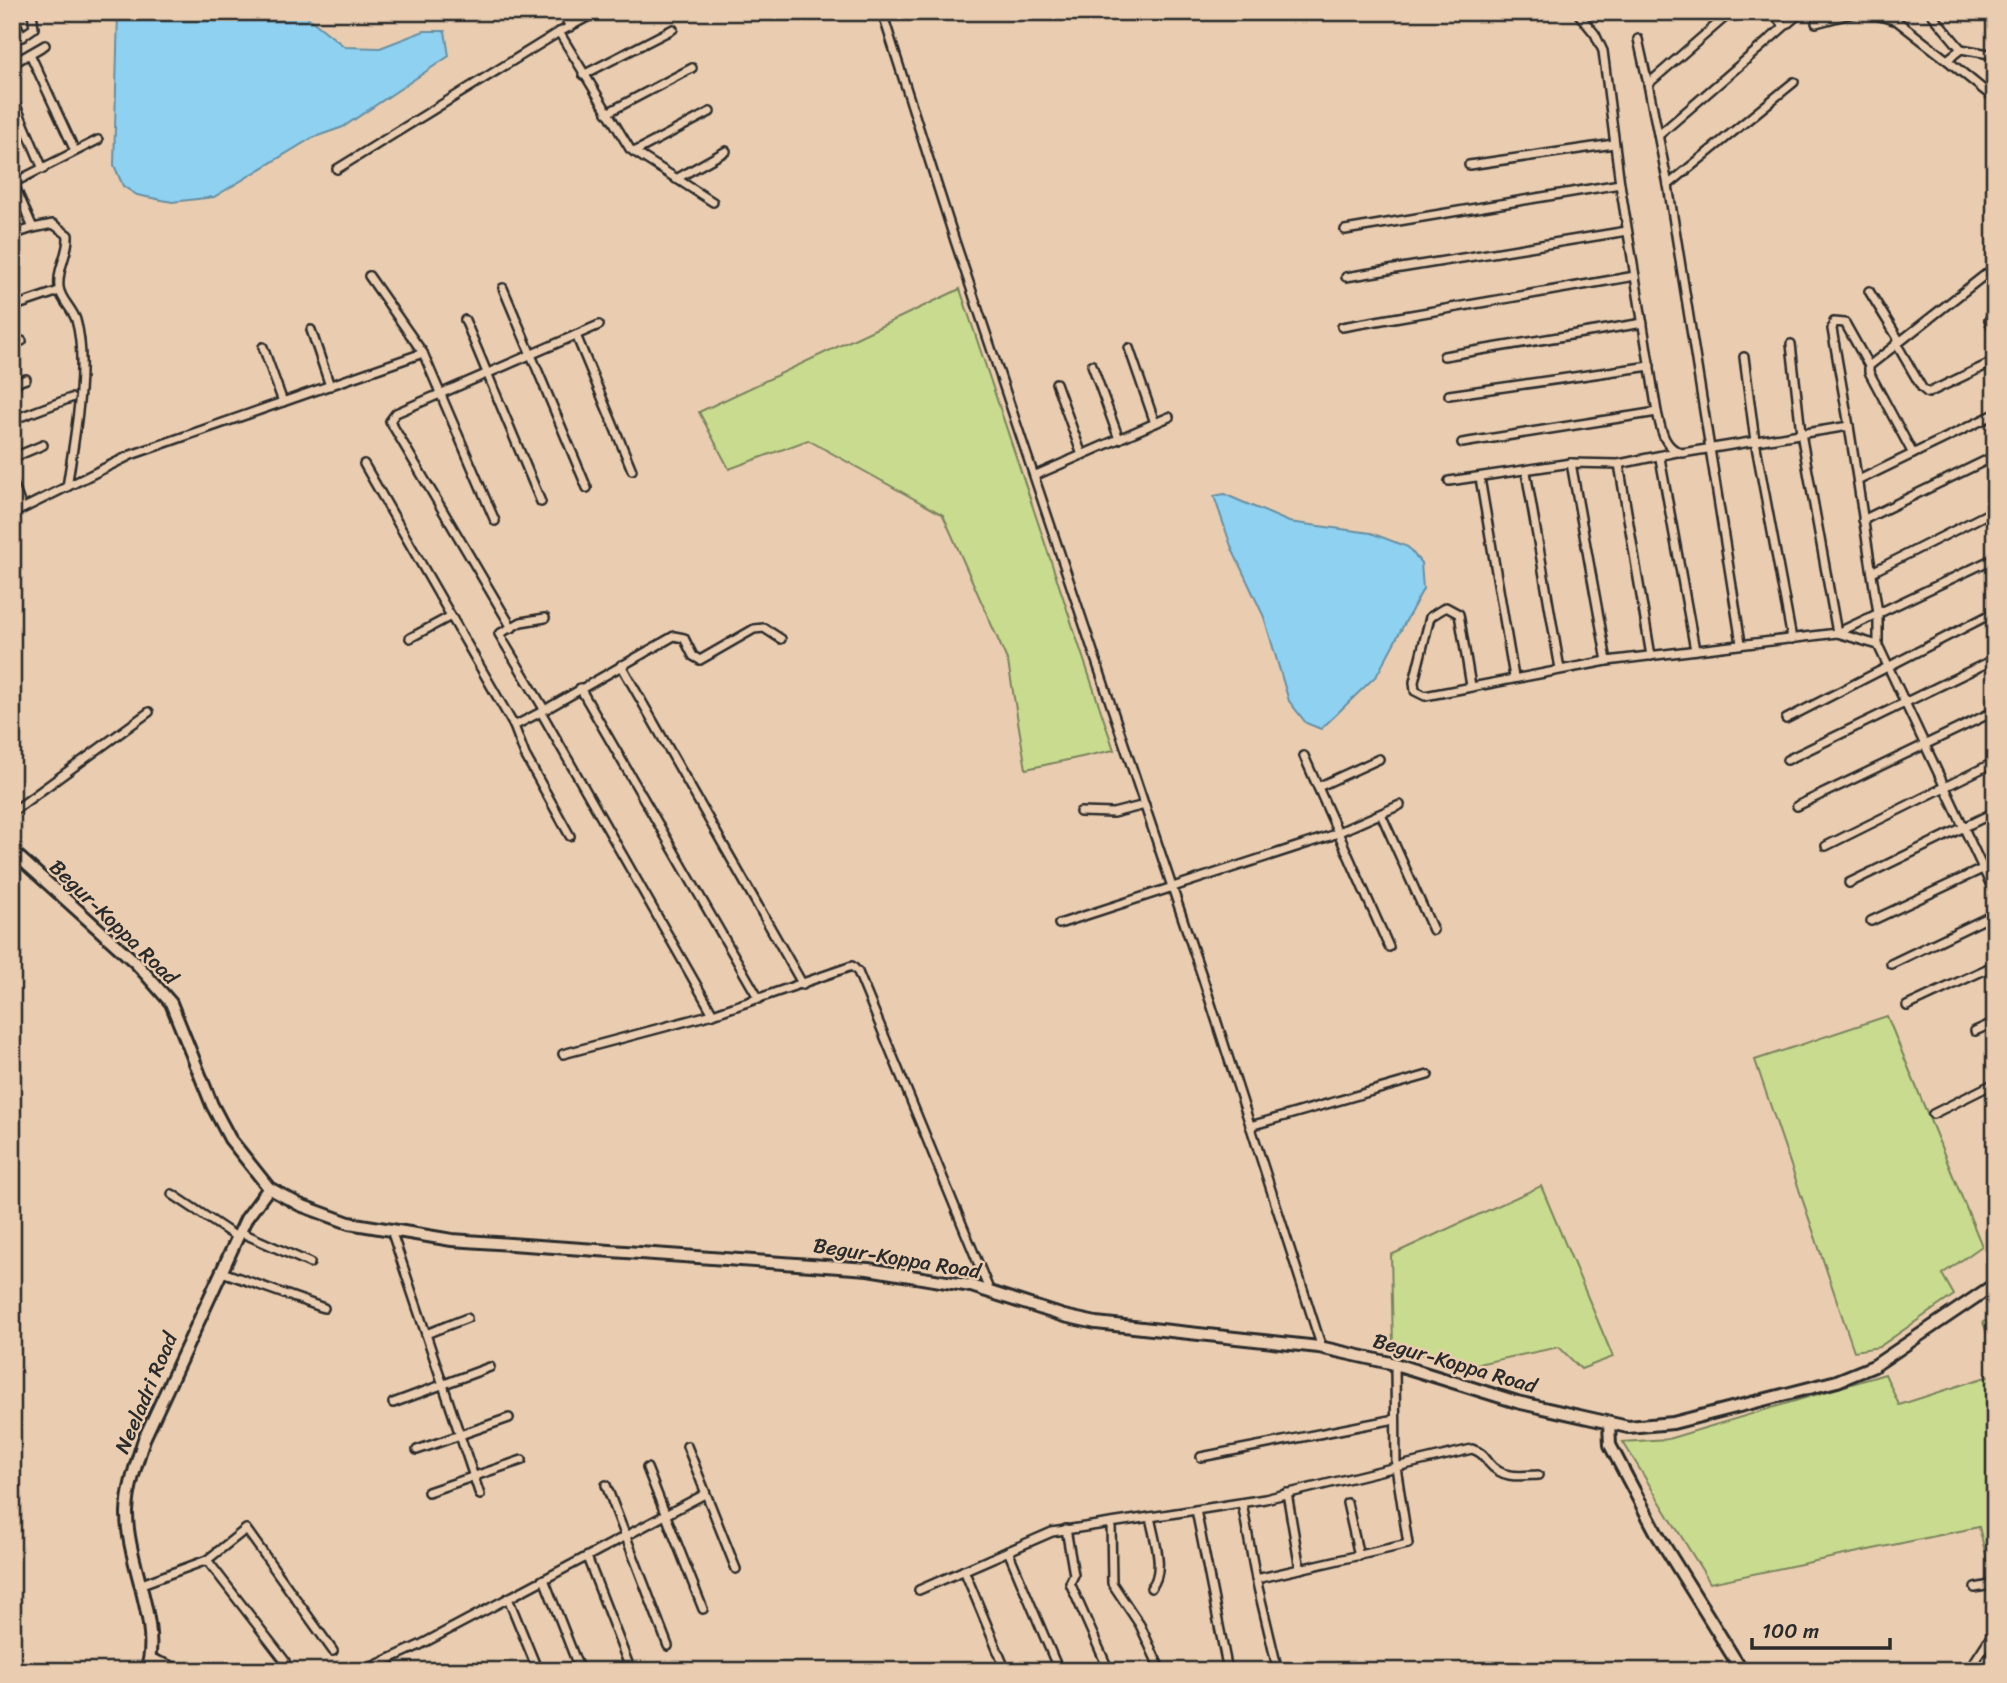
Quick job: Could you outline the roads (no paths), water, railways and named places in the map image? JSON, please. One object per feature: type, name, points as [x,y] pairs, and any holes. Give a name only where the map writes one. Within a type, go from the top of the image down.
[{"type":"main road","name":"Begur-Koppa Road","points":[[12,851],[136,963],[171,1003],[212,1105],[243,1158],[269,1188],[323,1215],[391,1230],[452,1240],[868,1269],[971,1286],[1064,1316],[1096,1323],[1322,1348],[1395,1364],[1517,1402],[1628,1427],[1673,1423],[1837,1381],[1874,1366],[1995,1284]]},
{"type":"main road","name":"Neeladri Road","points":[[146,1671],[151,1658],[150,1634],[127,1512],[132,1477],[144,1439],[239,1235],[269,1188]]},
{"type":"main road","points":[[1609,1423],[1610,1445],[1657,1534],[1742,1671]]},
{"type":"street","points":[[12,43],[34,28],[32,12]]},
{"type":"street","points":[[562,12],[570,27]]},
{"type":"street","points":[[337,169],[559,32],[597,12]]},
{"type":"street","points":[[882,12],[955,241],[1036,475],[1322,1348]]},
{"type":"street","points":[[1577,12],[1595,34],[1603,51],[1627,231],[1657,412],[1665,439],[1677,452]]},
{"type":"street","points":[[1648,84],[1731,12]]},
{"type":"street","points":[[1771,12],[1783,25]]},
{"type":"street","points":[[1659,135],[1801,12]]},
{"type":"street","points":[[1816,23],[1857,12]]},
{"type":"street","points":[[1866,12],[1897,21],[1995,99]]},
{"type":"street","points":[[1930,12],[1961,50],[1995,55]]},
{"type":"street","points":[[12,16],[23,37]]},
{"type":"street","points":[[583,75],[673,29]]},
{"type":"street","points":[[559,32],[583,75],[634,152],[713,202]]},
{"type":"street","points":[[1638,39],[1668,185],[1741,643]]},
{"type":"street","points":[[12,64],[45,45]]},
{"type":"street","points":[[1947,60],[1961,50]]},
{"type":"street","points":[[30,54],[75,151]]},
{"type":"street","points":[[607,113],[692,68]]},
{"type":"street","points":[[1668,185],[1794,82]]},
{"type":"street","points":[[12,96],[43,169]]},
{"type":"street","points":[[634,152],[710,112]]},
{"type":"street","points":[[33,229],[13,181],[43,169],[98,140]]},
{"type":"street","points":[[1469,165],[1614,144]]},
{"type":"street","points":[[676,179],[726,151]]},
{"type":"street","points":[[1345,230],[1620,184]]},
{"type":"street","points":[[12,235],[53,224],[68,235],[68,248],[58,271],[59,292],[76,319],[79,350],[78,412],[67,487]]},
{"type":"street","points":[[1346,277],[1627,231]]},
{"type":"street","points":[[1869,366],[1995,267]]},
{"type":"street","points":[[369,276],[423,353],[495,521]]},
{"type":"street","points":[[1342,327],[1635,276]]},
{"type":"street","points":[[503,288],[587,488]]},
{"type":"street","points":[[1869,290],[1922,388],[1928,393],[1995,361]]},
{"type":"street","points":[[12,307],[59,292]]},
{"type":"street","points":[[1995,311],[1989,320],[1995,333]]},
{"type":"street","points":[[465,320],[541,502]]},
{"type":"street","points":[[1913,454],[1845,323],[1834,322],[1832,328],[1859,480],[1878,613],[1878,645],[1886,668],[1995,894]]},
{"type":"street","points":[[1444,356],[1643,323]]},
{"type":"street","points":[[512,628],[390,421],[396,413],[599,325]]},
{"type":"street","points":[[311,330],[330,386]]},
{"type":"street","points":[[576,335],[632,470]]},
{"type":"street","points":[[12,344],[22,341]]},
{"type":"street","points":[[1791,344],[1801,433],[1837,633]]},
{"type":"street","points":[[263,347],[283,402]]},
{"type":"street","points":[[1129,348],[1155,423]]},
{"type":"street","points":[[12,514],[131,455],[423,353]]},
{"type":"street","points":[[1744,357],[1755,441],[1792,639]]},
{"type":"street","points":[[1092,365],[1119,439]]},
{"type":"street","points":[[1449,394],[1650,366]]},
{"type":"street","points":[[12,384],[26,379]]},
{"type":"street","points":[[1056,383],[1082,455]]},
{"type":"street","points":[[12,420],[71,398]]},
{"type":"street","points":[[1462,443],[1657,412]]},
{"type":"street","points":[[1859,480],[1995,414]]},
{"type":"street","points":[[1036,475],[1169,417]]},
{"type":"street","points":[[1449,481],[1526,472],[1571,463],[1619,464],[1660,458],[1677,452],[1849,426]]},
{"type":"street","points":[[12,458],[43,445]]},
{"type":"street","points":[[1863,520],[1995,456]]},
{"type":"street","points":[[1660,458],[1695,650]]},
{"type":"street","points":[[1571,463],[1606,662]]},
{"type":"street","points":[[364,464],[514,726],[525,755],[570,836]]},
{"type":"street","points":[[1619,464],[1651,656]]},
{"type":"street","points":[[1526,472],[1560,669]]},
{"type":"street","points":[[1480,478],[1514,677]]},
{"type":"street","points":[[12,481],[22,509]]},
{"type":"street","points":[[1872,572],[1995,510]]},
{"type":"street","points":[[1471,686],[1460,614],[1446,607],[1436,610],[1430,617],[1414,682],[1415,691],[1425,696],[1560,669],[1741,643],[1837,633],[1995,558]]},
{"type":"street","points":[[1786,719],[1995,612]]},
{"type":"street","points":[[410,638],[451,616]]},
{"type":"street","points":[[545,618],[499,635],[713,1014]]},
{"type":"street","points":[[514,726],[674,636],[684,638],[693,656],[700,660],[754,629],[764,628],[781,639]]},
{"type":"street","points":[[1837,633],[1878,645]]},
{"type":"street","points":[[1787,760],[1995,659]]},
{"type":"street","points":[[621,665],[803,985]]},
{"type":"street","points":[[580,688],[759,999]]},
{"type":"street","points":[[1797,806],[1995,711]]},
{"type":"street","points":[[12,812],[149,712]]},
{"type":"street","points":[[1304,756],[1389,947]]},
{"type":"street","points":[[1318,787],[1379,758]]},
{"type":"street","points":[[1826,846],[1995,762]]},
{"type":"street","points":[[1080,812],[1113,813],[1144,805]]},
{"type":"street","points":[[1059,924],[1339,833],[1400,805]]},
{"type":"street","points":[[1849,883],[1995,812]]},
{"type":"street","points":[[1381,814],[1433,930]]},
{"type":"street","points":[[1871,921],[1995,863]]},
{"type":"street","points":[[1891,964],[1995,914]]},
{"type":"street","points":[[1908,1006],[1995,965]]},
{"type":"street","points":[[563,1054],[713,1014],[803,985],[849,966],[858,972],[990,1292]]},
{"type":"street","points":[[1975,1031],[1995,1022]]},
{"type":"street","points":[[1250,1126],[1429,1075]]},
{"type":"street","points":[[1933,1114],[1995,1083]]},
{"type":"street","points":[[172,1194],[239,1235],[310,1264]]},
{"type":"street","points":[[391,1230],[480,1495]]},
{"type":"street","points":[[222,1272],[324,1308]]},
{"type":"street","points":[[426,1334],[467,1318]]},
{"type":"street","points":[[1256,1579],[1408,1544],[1396,1467],[1395,1364]]},
{"type":"street","points":[[393,1403],[490,1367]]},
{"type":"street","points":[[417,1450],[509,1418]]},
{"type":"street","points":[[1201,1457],[1395,1419]]},
{"type":"street","points":[[687,1446],[736,1569]]},
{"type":"street","points":[[919,1590],[1052,1532],[1242,1503],[1472,1449],[1482,1452],[1491,1466],[1502,1474],[1514,1477],[1538,1475]]},
{"type":"street","points":[[428,1492],[522,1460]]},
{"type":"street","points":[[647,1468],[703,1609]]},
{"type":"street","points":[[606,1485],[668,1646]]},
{"type":"street","points":[[1287,1493],[1300,1569]]},
{"type":"street","points":[[363,1671],[382,1664],[705,1494]]},
{"type":"street","points":[[1242,1503],[1256,1579],[1278,1671]]},
{"type":"street","points":[[1347,1503],[1359,1556]]},
{"type":"street","points":[[1196,1510],[1228,1671]]},
{"type":"street","points":[[1150,1517],[1158,1568],[1156,1582],[1151,1588]]},
{"type":"street","points":[[1111,1523],[1112,1583],[1140,1625],[1161,1671]]},
{"type":"street","points":[[139,1585],[207,1560],[246,1529],[333,1651]]},
{"type":"street","points":[[1066,1530],[1074,1575],[1070,1583],[1109,1671]]},
{"type":"street","points":[[1009,1551],[1059,1671]]},
{"type":"street","points":[[587,1557],[628,1663]]},
{"type":"street","points":[[207,1560],[285,1661]]},
{"type":"street","points":[[964,1570],[1006,1671]]},
{"type":"street","points":[[544,1579],[580,1671]]},
{"type":"street","points":[[1975,1588],[1995,1584]]},
{"type":"street","points":[[508,1598],[538,1671]]},
{"type":"street","points":[[1960,1671],[1971,1667],[1995,1630]]},
{"type":"street","points":[[151,1658],[186,1671]]},
{"type":"street","points":[[382,1664],[389,1671]]},
{"type":"water","points":[[118,12],[301,12],[345,47],[380,48],[424,31],[445,31],[449,56],[343,127],[312,138],[214,197],[172,202],[137,195],[123,186],[114,165]]},
{"type":"water","points":[[1224,494],[1289,522],[1371,533],[1408,547],[1421,563],[1423,589],[1377,675],[1321,729],[1306,723],[1289,701],[1264,617],[1232,549],[1214,496]]}]
